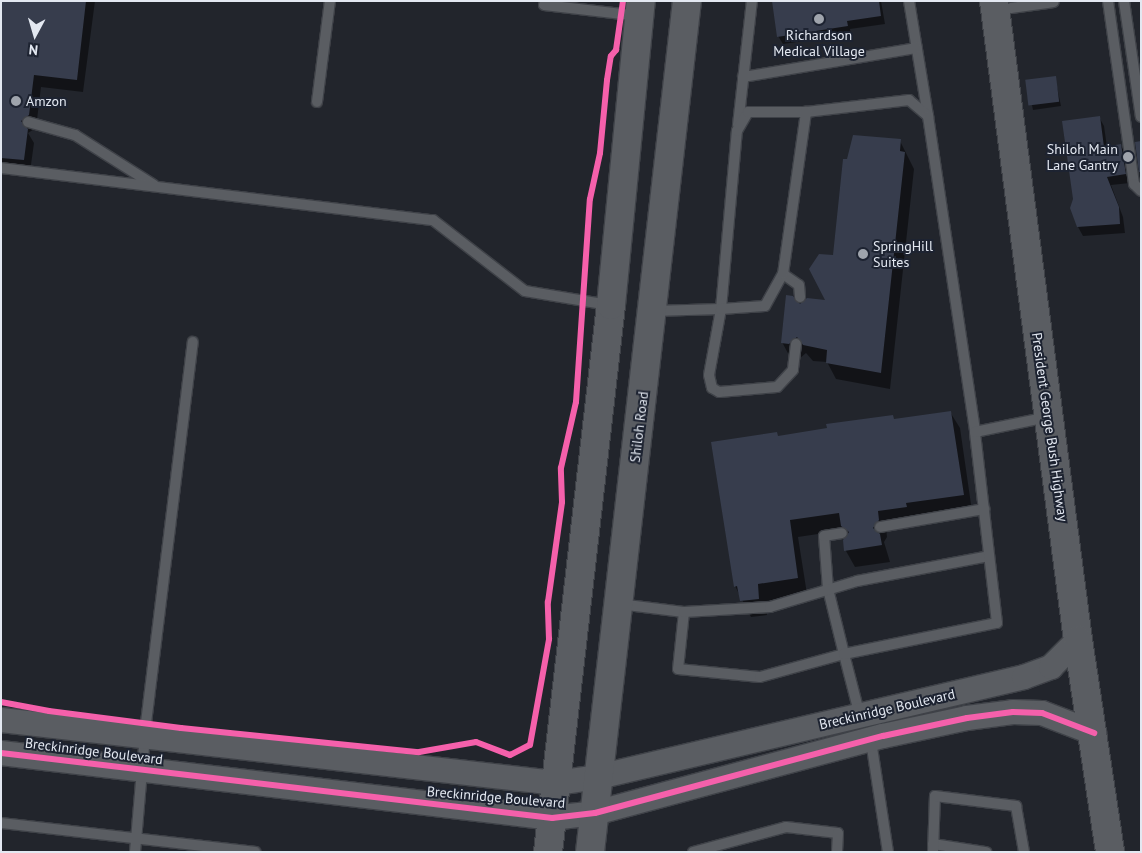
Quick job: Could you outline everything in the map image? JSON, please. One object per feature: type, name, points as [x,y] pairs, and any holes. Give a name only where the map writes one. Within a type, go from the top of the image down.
[{"type":"main road","name":"Shiloh Road","points":[[590,852],[653,311],[686,1]]},
{"type":"main road","name":"President George Bush Highway","points":[[1003,5],[1048,417],[1078,640],[1094,733],[1110,852]]},
{"type":"main road","points":[[548,852],[611,305],[641,9]]},
{"type":"main road","points":[[611,305],[653,311]]},
{"type":"street","name":"Breckinridge Boulevard","points":[[1,720],[556,783],[598,777],[1024,677],[1051,667],[1078,640]]},
{"type":"street","name":"Breckinridge Boulevard","points":[[1,753],[552,818],[595,813],[957,720],[1013,712],[1042,713],[1094,733]]},
{"type":"street","points":[[860,716],[872,741]]},
{"type":"lane","points":[[317,102],[330,1]]},
{"type":"lane","points":[[752,1],[737,131],[721,309],[709,375],[712,388],[719,392],[777,387],[793,370],[796,344]]},
{"type":"lane","points":[[684,612],[678,669],[760,676],[844,654],[997,623],[975,432],[909,1]]},
{"type":"lane","points":[[1108,1],[1134,184],[1141,191]]},
{"type":"lane","points":[[1124,1],[1141,117]]},
{"type":"lane","points":[[1003,5],[1054,2]]},
{"type":"lane","points":[[544,5],[641,9]]},
{"type":"lane","points":[[743,77],[917,48]]},
{"type":"lane","points":[[737,131],[748,112],[806,112],[909,100],[928,116]]},
{"type":"lane","points":[[653,311],[765,306],[783,274],[806,112]]},
{"type":"lane","points":[[28,122],[75,135],[157,187]]},
{"type":"lane","points":[[1,168],[433,220],[525,291],[611,305]]},
{"type":"lane","points":[[783,274],[799,285],[800,297]]},
{"type":"lane","points":[[135,852],[146,736],[193,342]]},
{"type":"lane","points":[[975,432],[1048,417]]},
{"type":"lane","points":[[880,527],[984,509]]},
{"type":"lane","points":[[842,533],[824,536],[828,589],[860,716]]},
{"type":"lane","points":[[618,604],[684,612],[770,607],[828,589],[989,556]]},
{"type":"lane","points":[[872,741],[888,852]]},
{"type":"lane","points":[[986,852],[933,848],[935,796],[1016,806],[1024,852]]},
{"type":"lane","points":[[1,824],[255,852]]},
{"type":"lane","points":[[693,852],[712,849],[786,827],[838,833],[837,852]]},
{"type":"building","name":"Amzon","points":[[1,1],[86,1],[77,80],[34,75],[29,115],[21,121],[28,129],[24,160],[1,158]]},
{"type":"building","name":"Richardson Medical Village","points":[[772,1],[879,1],[881,16],[847,21],[848,26],[777,37]]},
{"type":"building","points":[[1056,76],[1059,102],[1028,106],[1025,80]]},
{"type":"building","points":[[1100,116],[1104,147],[1121,144],[1126,174],[1107,177],[1119,207],[1120,224],[1077,227],[1070,208],[1073,199],[1062,121]]},
{"type":"building","name":"SpringHill Suites","points":[[853,135],[901,139],[900,151],[905,152],[881,373],[826,363],[827,350],[803,345],[797,337],[789,344],[781,343],[786,295],[793,296],[800,304],[807,298],[825,300],[809,269],[819,254],[833,255],[843,159],[847,159]]},
{"type":"building","points":[[1141,141],[1141,172],[1139,172],[1135,142]]},
{"type":"building","points":[[951,411],[964,495],[906,503],[907,507],[878,511],[879,520],[873,528],[880,534],[882,545],[844,551],[843,540],[849,532],[841,526],[839,513],[790,520],[798,578],[758,584],[759,599],[740,601],[737,586],[734,587],[711,442],[777,432],[778,436],[827,428],[826,424],[893,415],[894,419]]},
{"type":"cycle path","points":[[1,702],[49,711],[181,728],[419,752],[476,742],[510,755],[530,745],[549,639],[548,602],[562,502],[561,468],[576,402],[590,199],[600,153],[607,80],[611,56],[616,50],[623,1]]},
{"type":"cycle path","points":[[1,753],[552,818],[595,813],[883,736],[967,718],[1013,712],[1042,713],[1094,733]]},
{"type":"place","name":"Richardson Medical Village","points":[[819,19]]},
{"type":"place","name":"Amzon","points":[[16,101]]},
{"type":"place","name":"Shiloh Main Lane Gantry","points":[[1128,157]]},
{"type":"place","name":"SpringHill Suites","points":[[863,254]]}]
